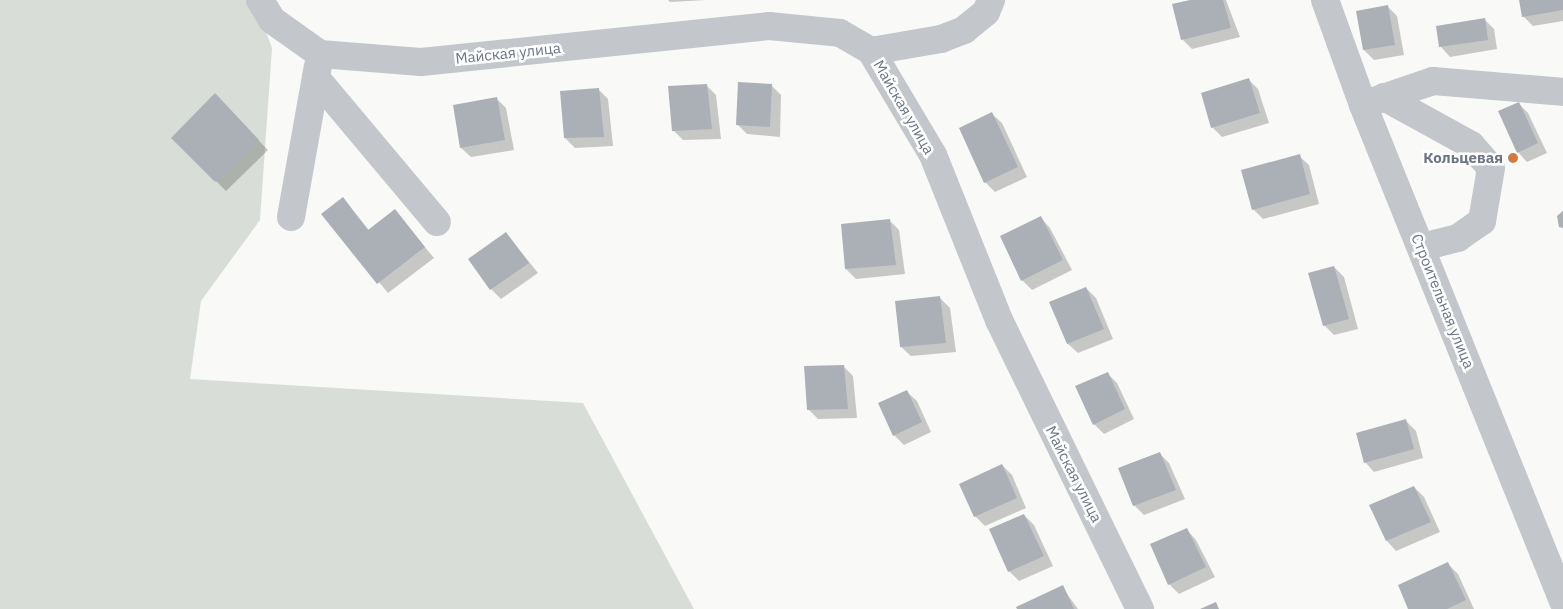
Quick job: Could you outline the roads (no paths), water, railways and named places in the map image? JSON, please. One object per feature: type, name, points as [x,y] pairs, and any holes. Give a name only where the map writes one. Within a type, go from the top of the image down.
[{"type":"street","points":[[260,0],[272,20],[318,66],[437,222]]},
{"type":"street","points":[[871,51],[941,39],[964,30],[986,12],[990,0]]},
{"type":"street","name":"Строительная улица","points":[[1325,0],[1374,101],[1422,247],[1563,601]]},
{"type":"street","name":"Майская улица","points":[[318,66],[421,62],[769,26],[840,33],[871,51],[933,155],[999,320],[1140,609]]},
{"type":"street","points":[[291,217],[318,66]]},
{"type":"street","points":[[1374,101],[1433,81],[1563,92]]},
{"type":"street","points":[[1374,101],[1471,145],[1491,168],[1482,221],[1458,238],[1422,247]]},
{"type":"place","name":"Кольцевая","points":[[1513,158]]}]
